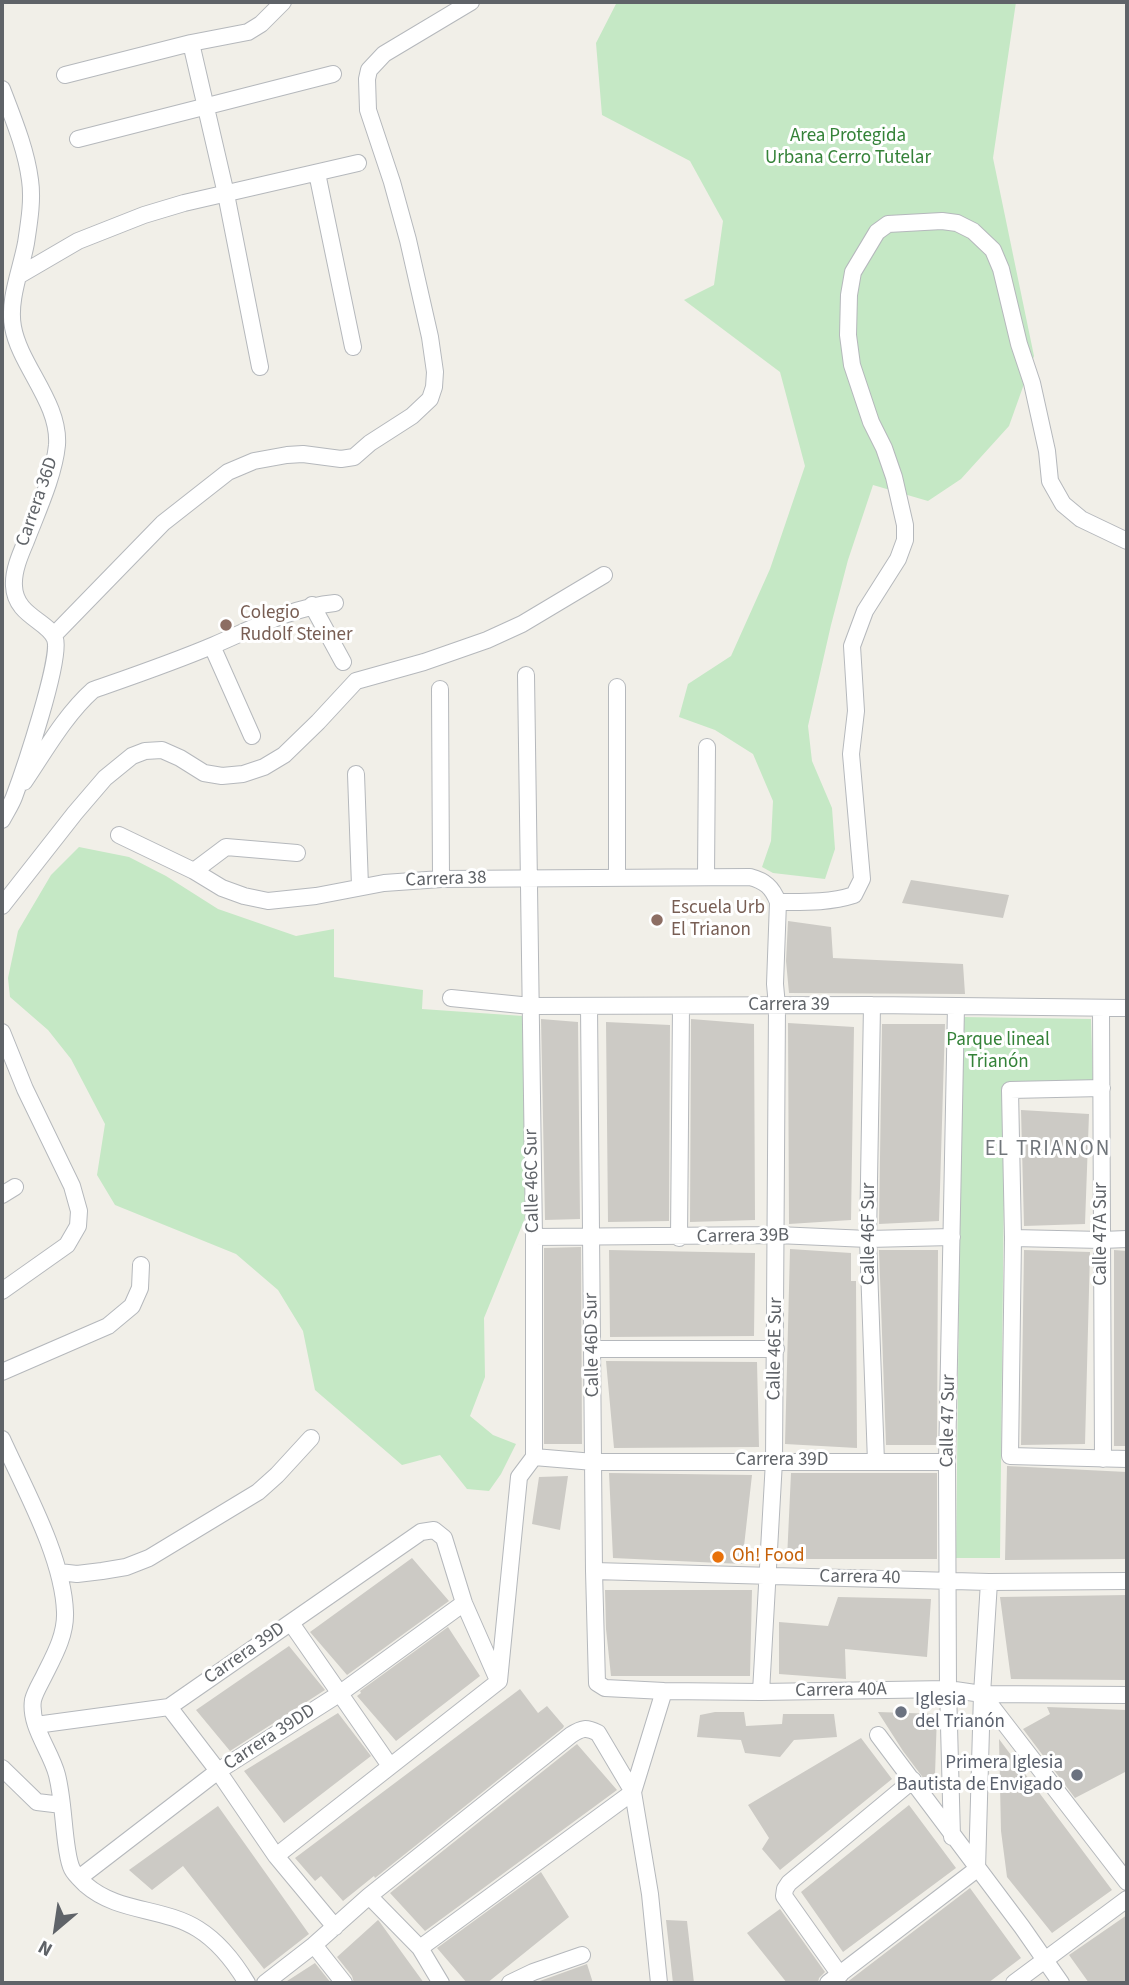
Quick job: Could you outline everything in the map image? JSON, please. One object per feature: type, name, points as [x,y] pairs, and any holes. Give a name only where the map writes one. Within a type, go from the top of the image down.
[{"type":"street","points":[[65,75],[191,43],[247,32],[261,24],[283,2]]},
{"type":"street","points":[[13,799],[42,710],[56,654],[54,635],[163,523],[228,472],[254,461],[303,454],[341,459],[354,457],[370,443],[412,416],[430,398],[435,372],[430,337],[408,240],[368,110],[367,79],[369,70],[384,54],[471,2]]},
{"type":"street","points":[[191,43],[226,194],[260,367]]},
{"type":"street","points":[[78,139],[333,74]]},
{"type":"street","name":"Carrera 36D","points":[[2,89],[18,133],[30,180],[30,212],[12,309],[13,327],[54,421],[57,443],[43,497],[18,562],[14,587],[18,601],[26,611],[54,635]]},
{"type":"street","points":[[18,276],[78,241],[110,227],[184,203],[358,163]]},
{"type":"street","points":[[317,173],[354,346]]},
{"type":"street","points":[[777,1006],[775,984],[778,902],[821,902],[854,895],[858,891],[863,872],[851,754],[856,711],[852,646],[865,611],[898,559],[905,540],[905,525],[894,477],[871,422],[852,365],[848,335],[849,295],[853,272],[877,232],[888,224],[942,221],[957,223],[973,231],[993,250],[1001,269],[1019,344],[1032,383],[1047,451],[1050,481],[1063,504],[1081,519],[1127,541]]},
{"type":"street","points":[[2,906],[82,804],[105,778],[132,756],[145,751],[162,750],[204,773],[222,776],[243,774],[264,767],[284,755],[356,681],[424,662],[487,640],[522,624],[604,575]]},
{"type":"street","points":[[2,820],[13,799],[64,724],[93,690],[212,646],[276,617],[312,605],[335,603]]},
{"type":"street","points":[[312,605],[343,662]]},
{"type":"street","points":[[212,646],[252,736]]},
{"type":"street","name":"Calle 46C Sur","points":[[499,1682],[519,1477],[534,1457],[534,1237],[526,675]]},
{"type":"street","points":[[617,687],[617,877]]},
{"type":"street","points":[[440,689],[440,879]]},
{"type":"street","points":[[706,877],[707,747]]},
{"type":"street","points":[[356,774],[360,886]]},
{"type":"street","name":"Carrera 38","points":[[119,835],[222,887],[244,896],[268,901],[316,896],[360,886],[440,879],[750,877],[767,884],[778,902]]},
{"type":"street","points":[[194,871],[226,847],[296,853]]},
{"type":"street","name":"Carrera 39","points":[[451,998],[531,1006],[872,1005],[1127,1008]]},
{"type":"street","name":"Calle 46F Sur","points":[[872,1005],[868,1239],[876,1462]]},
{"type":"street","name":"Calle 46D Sur","points":[[589,1006],[597,1683]]},
{"type":"street","points":[[678,1238],[681,1006]]},
{"type":"street","name":"Calle 46E Sur","points":[[761,1692],[774,1461],[777,1006]]},
{"type":"street","name":"Calle 47 Sur","points":[[952,1836],[947,1462],[956,1006]]},
{"type":"street","name":"Calle 47A Sur","points":[[1101,1008],[1103,1459]]},
{"type":"street","points":[[2,1032],[25,1089],[72,1186],[79,1211],[78,1226],[67,1245],[2,1291]]},
{"type":"street","points":[[1102,1088],[1010,1090],[1013,1238],[1010,1456],[1127,1459]]},
{"type":"street","name":"Carrera 39B","points":[[534,1237],[953,1237]]},
{"type":"street","points":[[1013,1238],[1127,1239]]},
{"type":"street","points":[[2,1372],[108,1326],[132,1306],[140,1288],[141,1265]]},
{"type":"street","points":[[593,1349],[776,1349]]},
{"type":"street","points":[[59,1572],[77,1574],[102,1571],[126,1567],[149,1558],[258,1492],[311,1438]]},
{"type":"street","points":[[2,1439],[51,1548],[59,1572],[65,1612],[60,1644],[35,1693],[33,1714],[57,1774],[72,1870],[93,1891],[109,1900],[178,1919],[198,1928],[214,1940],[247,1983]]},
{"type":"street","name":"Carrera 39D","points":[[534,1457],[594,1462],[947,1462]]},
{"type":"street","name":"Carrera 39D","points":[[36,1725],[169,1707],[421,1532],[434,1530],[444,1538],[464,1603]]},
{"type":"street","name":"Carrera 40","points":[[594,1572],[989,1582],[1127,1581]]},
{"type":"street","points":[[977,1869],[982,1694],[989,1582]]},
{"type":"street","points":[[276,1856],[499,1682],[464,1603]]},
{"type":"street","name":"Carrera 39DD","points":[[79,1878],[218,1771],[339,1693],[464,1603]]},
{"type":"street","points":[[291,1623],[390,1766]]},
{"type":"street","name":"Carrera 40A","points":[[597,1683],[605,1688],[664,1691],[948,1689],[982,1694],[1127,1695]]},
{"type":"street","points":[[420,1948],[633,1792],[664,1691]]},
{"type":"street","points":[[982,1694],[1127,1882]]},
{"type":"street","points":[[169,1707],[218,1771],[276,1856],[335,1927]]},
{"type":"street","points":[[265,1983],[314,1945],[369,1896],[571,1735],[587,1728],[598,1733],[633,1792],[650,1894],[659,1983]]},
{"type":"street","points":[[878,1735],[1061,1983]]},
{"type":"street","points":[[2,1768],[37,1802],[62,1805]]},
{"type":"street","points":[[913,1780],[785,1889],[784,1896],[834,1979],[977,1869]]},
{"type":"street","points":[[369,1896],[420,1948],[441,1983]]},
{"type":"street","points":[[1014,1983],[1127,1899]]},
{"type":"street","points":[[314,1945],[344,1983]]},
{"type":"street","points":[[510,1983],[582,1955]]},
{"type":"green space","name":"Area Protegida Urbana Cerro Tutelar","points":[[617,2],[1016,2],[993,158],[1034,356],[1009,426],[961,479],[928,501],[873,485],[848,560],[808,726],[812,761],[832,808],[835,849],[825,879],[773,873],[762,867],[771,841],[773,801],[753,754],[715,730],[679,717],[688,684],[731,656],[770,569],[805,466],[780,372],[684,300],[714,285],[723,221],[690,161],[602,115],[596,43]]},
{"type":"green space","points":[[79,847],[129,857],[166,876],[218,909],[296,936],[334,929],[334,977],[423,990],[422,1009],[523,1016],[525,1218],[484,1318],[485,1377],[470,1416],[493,1435],[516,1444],[489,1491],[467,1489],[440,1455],[402,1465],[315,1390],[303,1331],[278,1290],[236,1254],[115,1205],[97,1175],[105,1124],[71,1059],[48,1030],[10,997],[8,978],[18,931],[51,875]]},
{"type":"green space","name":"Parque lineal Trianón","points":[[962,1017],[1091,1019],[1093,1084],[1005,1086],[1000,1558],[956,1558]]},
{"type":"building","points":[[911,880],[1009,895],[1003,918],[902,903]]},
{"type":"building","points":[[788,921],[831,927],[833,958],[963,964],[965,994],[789,993],[786,961]]},
{"type":"building","points":[[541,1019],[578,1022],[580,1219],[545,1220]]},
{"type":"building","points":[[691,1019],[754,1024],[755,1220],[690,1222]]},
{"type":"building","points":[[606,1022],[670,1025],[669,1221],[608,1222]]},
{"type":"building","points":[[788,1023],[854,1027],[851,1220],[789,1224]]},
{"type":"building","points":[[882,1024],[945,1024],[939,1221],[879,1224]]},
{"type":"building","points":[[1021,1110],[1089,1114],[1085,1224],[1024,1226]]},
{"type":"building","points":[[581,1247],[582,1444],[544,1444],[544,1248]]},
{"type":"building","points":[[790,1249],[851,1253],[851,1281],[856,1281],[857,1448],[785,1444]]},
{"type":"building","points":[[609,1250],[755,1253],[754,1336],[610,1337]]},
{"type":"building","points":[[879,1250],[938,1250],[937,1445],[886,1445]]},
{"type":"building","points":[[1024,1250],[1090,1252],[1085,1444],[1021,1445]]},
{"type":"building","points":[[1114,1250],[1127,1251],[1127,1446],[1114,1446]]},
{"type":"building","points":[[606,1361],[757,1362],[759,1447],[614,1448]]},
{"type":"building","points":[[1007,1466],[1127,1472],[1127,1559],[1005,1560]]},
{"type":"building","points":[[609,1473],[752,1475],[742,1564],[613,1558]]},
{"type":"building","points":[[791,1473],[937,1473],[937,1559],[787,1559]]},
{"type":"building","points":[[568,1476],[560,1530],[532,1524],[539,1477]]},
{"type":"building","points":[[412,1558],[449,1601],[347,1675],[310,1632]]},
{"type":"building","points":[[605,1590],[752,1590],[750,1676],[611,1676]]},
{"type":"building","points":[[1127,1595],[1127,1680],[1011,1679],[1000,1597]]},
{"type":"building","points":[[838,1597],[931,1599],[927,1657],[845,1649],[846,1679],[779,1674],[779,1622],[828,1626]]},
{"type":"building","points":[[448,1627],[480,1676],[396,1741],[357,1696],[360,1691]]},
{"type":"building","points":[[289,1646],[325,1690],[230,1751],[196,1710]]},
{"type":"building","points":[[520,1689],[538,1713],[547,1706],[563,1728],[375,1878],[374,1876],[343,1901],[321,1876],[315,1881],[295,1858]]},
{"type":"building","points":[[1047,1707],[1127,1710],[1127,1771],[1075,1798],[1023,1729],[1050,1714]]},
{"type":"building","points":[[744,1712],[746,1726],[782,1724],[783,1714],[834,1714],[837,1737],[794,1740],[780,1757],[745,1753],[741,1740],[697,1737],[700,1715]]},
{"type":"building","points":[[878,1712],[937,1714],[935,1775],[924,1779]]},
{"type":"building","points":[[338,1713],[371,1756],[284,1823],[244,1771]]},
{"type":"building","points":[[861,1738],[892,1779],[780,1870],[762,1849],[769,1838],[748,1805]]},
{"type":"building","points":[[999,1739],[1112,1890],[1052,1933],[1007,1877],[1001,1831]]},
{"type":"building","points":[[577,1744],[617,1790],[425,1931],[390,1893]]},
{"type":"building","points":[[909,1805],[956,1868],[843,1952],[801,1892]]},
{"type":"building","points":[[218,1806],[309,1934],[264,1969],[183,1866],[152,1890],[129,1870]]},
{"type":"building","points":[[541,1872],[569,1917],[487,1983],[467,1983],[437,1948]]},
{"type":"building","points":[[970,1888],[1021,1958],[988,1983],[846,1983]]},
{"type":"building","points":[[780,1909],[825,1972],[818,1983],[787,1983],[747,1933]]},
{"type":"building","points":[[1127,1915],[1127,1983],[1089,1983],[1069,1955]]},
{"type":"building","points":[[378,1920],[424,1983],[354,1983],[352,1976],[337,1957]]},
{"type":"building","points":[[666,1920],[687,1921],[694,1983],[673,1983]]},
{"type":"building","points":[[315,1963],[331,1983],[284,1983]]},
{"type":"building","points":[[587,1964],[593,1983],[536,1983],[537,1982]]},
{"type":"place","name":"Colegio Rudolf Steiner","points":[[226,625]]},
{"type":"place","name":"Escuela Urb El Trianon","points":[[657,920]]},
{"type":"place","name":"Oh! Food","points":[[718,1557]]},
{"type":"place","name":"Iglesia del Trianón","points":[[901,1712]]},
{"type":"place","name":"Primera Iglesia Bautista de Envigado","points":[[1077,1775]]},
{"type":"district","name":"EL TRIANON","points":[[1048,1150]]}]
